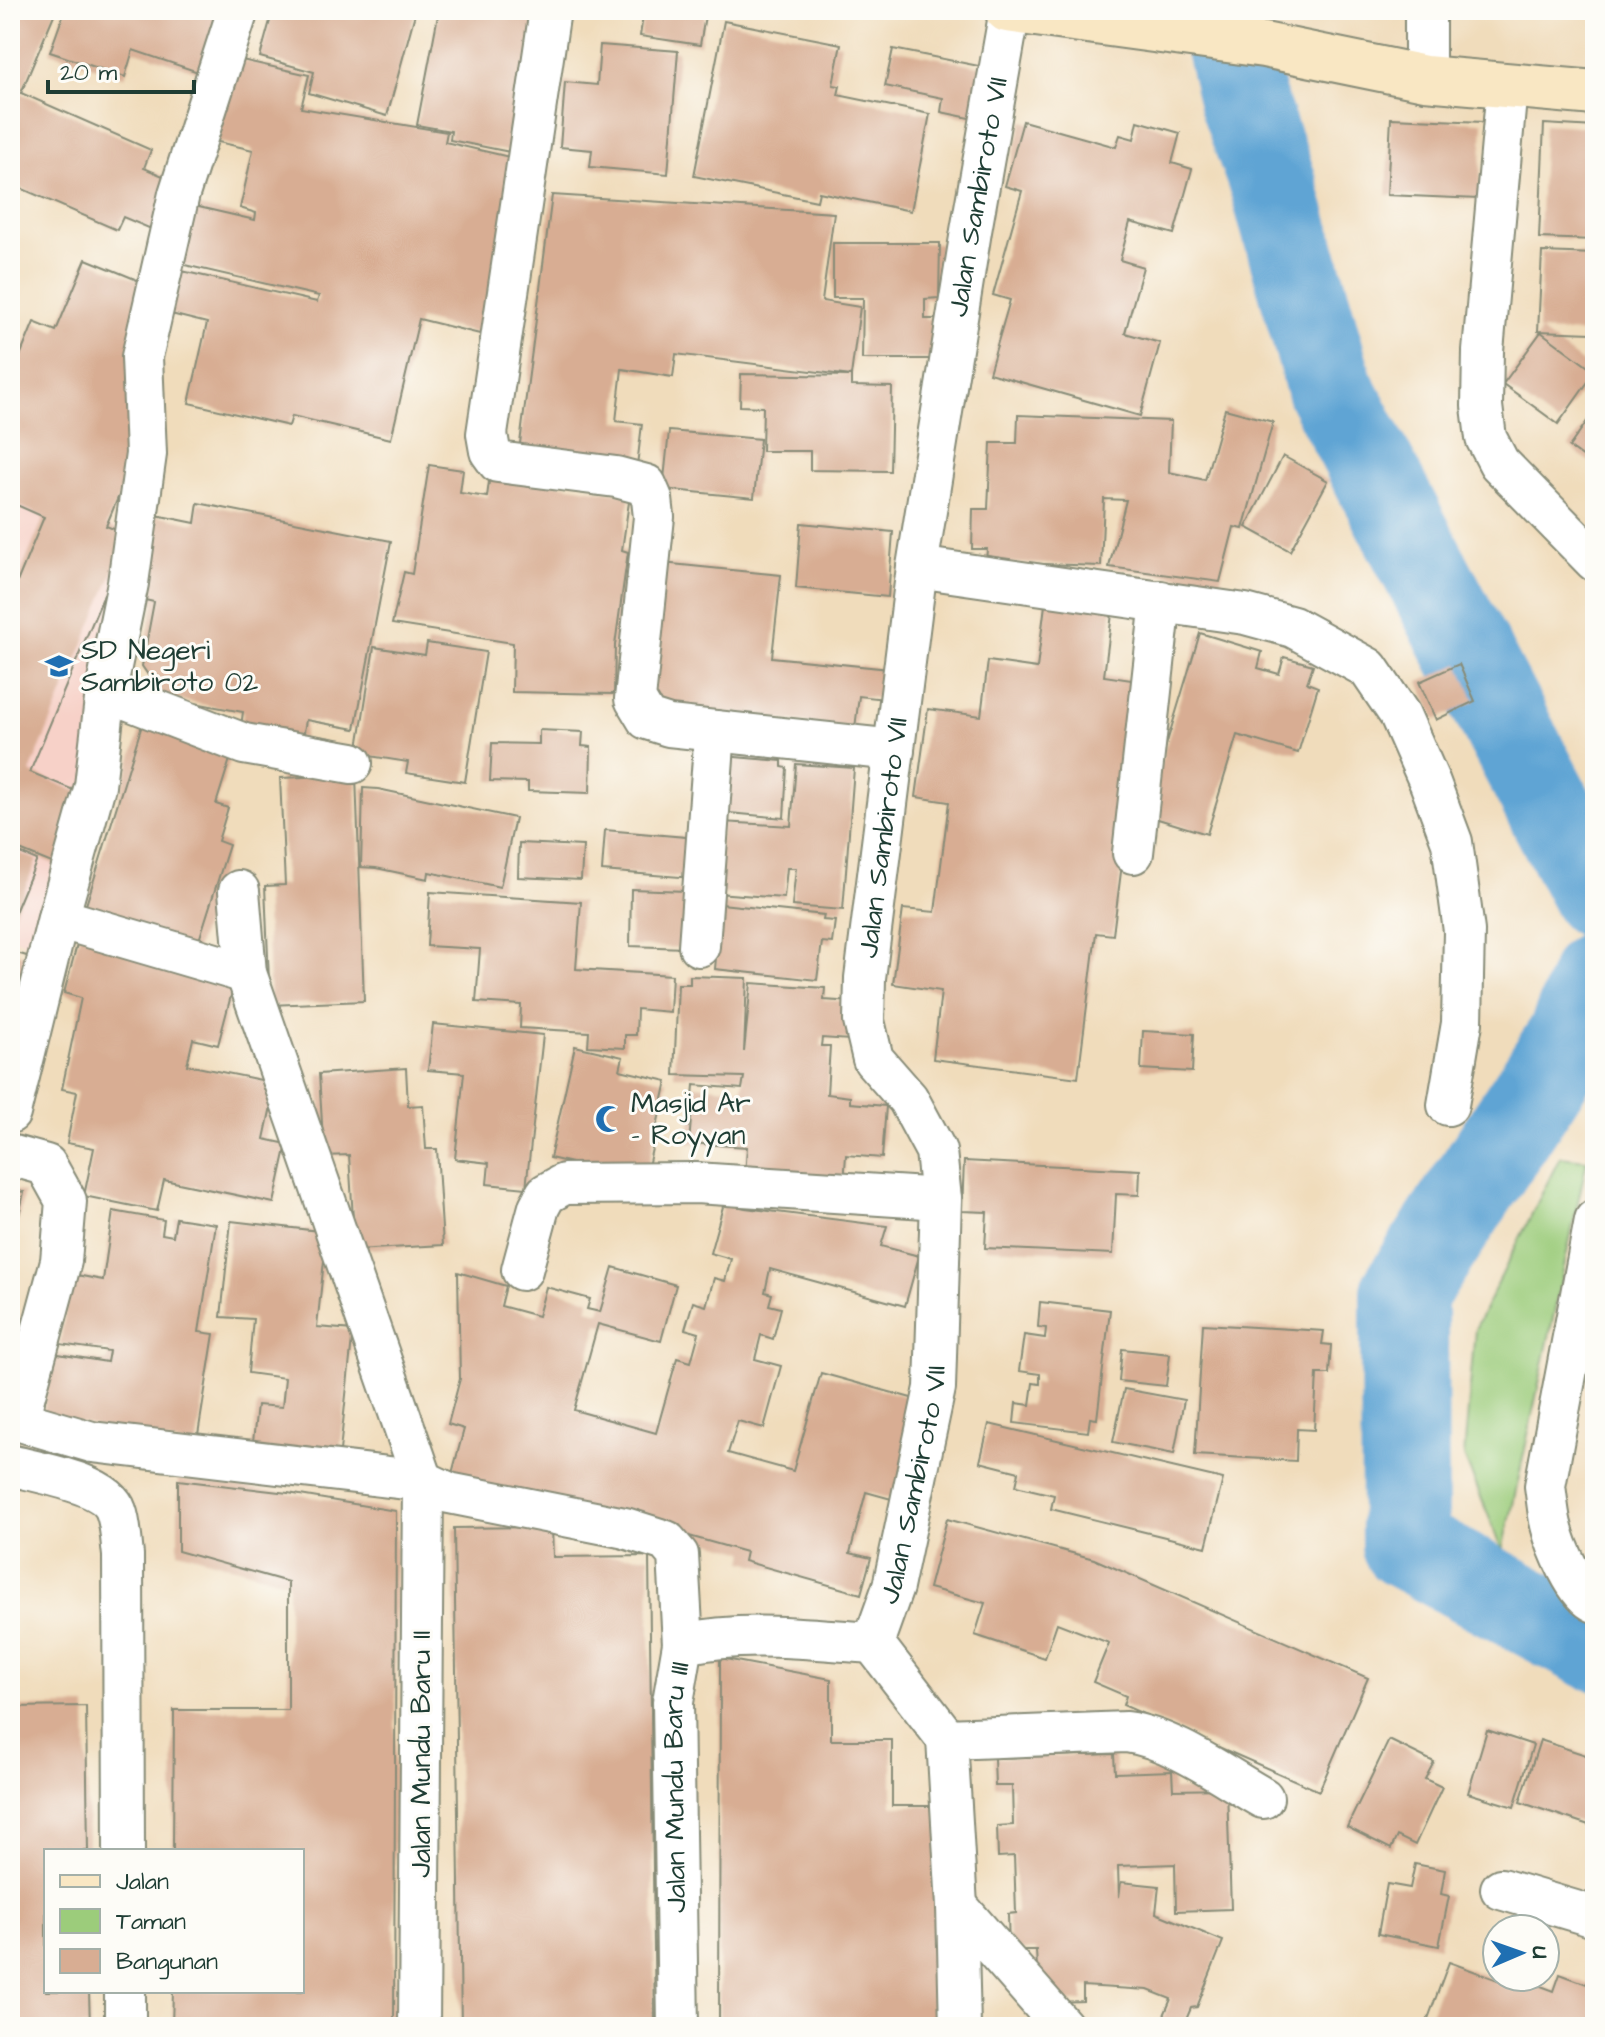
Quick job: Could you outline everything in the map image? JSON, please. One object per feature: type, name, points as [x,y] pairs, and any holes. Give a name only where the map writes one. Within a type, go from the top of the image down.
[{"type":"main road","points":[[1008,10],[1264,45],[1425,78],[1595,93]]},
{"type":"street","points":[[10,1113],[58,918],[95,786],[106,691],[128,583],[146,454],[142,357],[179,194],[238,10]]},
{"type":"street","points":[[550,10],[487,444],[498,462],[616,477],[646,485],[652,499],[654,517],[635,699],[647,719],[669,726],[894,750]]},
{"type":"street","name":"Jalan Sambiroto VII","points":[[873,1643],[893,1587],[935,1388],[941,1199],[936,1151],[908,1099],[873,1059],[864,1021],[865,978],[917,567],[1008,10]]},
{"type":"street","points":[[1425,10],[1425,78]]},
{"type":"street","points":[[1507,87],[1483,351],[1482,406],[1486,438],[1499,463],[1595,561]]},
{"type":"street","points":[[917,567],[1245,614],[1293,627],[1368,668],[1400,715],[1452,842],[1464,931],[1462,1023],[1448,1105]]},
{"type":"street","points":[[1133,853],[1161,601]]},
{"type":"street","points":[[106,691],[244,744],[352,763]]},
{"type":"street","points":[[699,946],[715,731]]},
{"type":"street","name":"Jalan Mundu Baru II","points":[[239,891],[246,973],[423,1481],[419,2027]]},
{"type":"street","points":[[58,918],[246,973]]},
{"type":"street","points":[[10,1155],[46,1165],[66,1201],[61,1261],[14,1419],[92,1442],[423,1481],[449,1493],[625,1528],[666,1541],[678,1555],[683,1644]]},
{"type":"street","points":[[522,1270],[539,1207],[546,1194],[564,1184],[696,1183],[941,1199]]},
{"type":"street","points":[[1595,1220],[1584,1337],[1545,1486],[1551,1526],[1564,1560],[1585,1598],[1595,1602]]},
{"type":"street","points":[[10,1465],[87,1486],[103,1495],[116,1508],[123,1555],[124,1849]]},
{"type":"street","name":"Jalan Mundu Baru III","points":[[678,2027],[673,1702],[683,1644],[725,1636],[761,1635],[873,1643]]},
{"type":"street","points":[[873,1643],[947,1739],[957,1906],[960,2027]]},
{"type":"street","points":[[947,1739],[1141,1734],[1167,1743],[1263,1798]]},
{"type":"street","points":[[1501,1889],[1595,1917]]},
{"type":"street","points":[[957,1906],[1063,2027]]},
{"type":"street","points":[[125,1993],[125,2027]]},
{"type":"shaded area","name":"SD Negeri Sambiroto 02","points":[[10,408],[136,455],[107,525],[129,535],[88,796],[38,948],[10,936]]},
{"type":"green space","points":[[1560,1157],[1587,1160],[1503,1551],[1464,1456],[1475,1329]]},
{"type":"building","points":[[10,10],[56,10],[21,93],[151,150],[144,168],[177,182],[156,231],[123,217],[117,230],[16,186],[10,197]]},
{"type":"building","points":[[65,10],[228,10],[207,75],[133,50],[125,77],[50,52]]},
{"type":"building","points":[[273,10],[416,10],[387,116],[309,93],[314,72],[260,57]]},
{"type":"building","points":[[439,10],[542,10],[515,153],[450,140],[451,131],[417,125]]},
{"type":"building","points":[[644,10],[706,10],[700,45],[640,36]]},
{"type":"building","points":[[724,21],[841,44],[833,85],[840,86],[838,95],[930,114],[911,211],[819,192],[817,201],[694,176]]},
{"type":"building","points":[[600,45],[678,51],[668,174],[590,167],[592,150],[560,147],[565,82],[597,85]]},
{"type":"building","points":[[893,49],[989,68],[979,120],[941,112],[943,98],[885,86]]},
{"type":"building","points":[[233,58],[309,75],[301,108],[447,132],[445,142],[522,160],[492,337],[419,319],[391,439],[292,416],[289,426],[189,403],[207,323],[163,312],[173,269],[317,302],[319,296],[176,263],[190,205],[255,220],[256,213],[240,208],[253,150],[214,141]]},
{"type":"building","points":[[1391,118],[1483,122],[1479,199],[1387,195]]},
{"type":"building","points":[[1023,121],[1116,147],[1120,135],[1134,139],[1138,121],[1180,133],[1172,163],[1192,169],[1174,234],[1130,222],[1120,260],[1143,267],[1125,333],[1160,343],[1140,416],[989,373],[1010,300],[993,295],[1022,191],[1005,186]]},
{"type":"building","points":[[1544,124],[1595,127],[1595,240],[1539,238]]},
{"type":"building","points":[[552,195],[834,213],[822,301],[860,307],[851,376],[676,354],[673,377],[622,369],[616,421],[642,424],[636,474],[518,459]]},
{"type":"building","points":[[833,243],[940,243],[939,298],[925,299],[925,319],[943,319],[943,359],[862,359],[863,298],[833,298]]},
{"type":"building","points":[[1542,252],[1595,254],[1592,333],[1538,331]]},
{"type":"building","name":"SD Negeri Sambiroto 02","points":[[86,259],[147,284],[136,455],[106,526],[129,535],[30,772],[88,796],[59,866],[10,846],[10,599],[44,517],[10,502],[10,380],[34,322],[56,331]]},
{"type":"building","points":[[1541,332],[1595,372],[1558,424],[1503,384]]},
{"type":"building","points":[[741,374],[851,376],[851,386],[892,387],[890,471],[810,470],[810,451],[762,451],[763,407],[740,406]]},
{"type":"building","points":[[1225,409],[1273,422],[1243,529],[1234,527],[1220,582],[1109,567],[1126,500],[1104,499],[1101,566],[986,562],[987,549],[972,549],[973,509],[988,509],[991,443],[1017,443],[1018,415],[1171,421],[1169,472],[1205,480]]},
{"type":"building","points":[[1595,410],[1595,466],[1569,447]]},
{"type":"building","points":[[669,431],[760,439],[754,498],[663,489]]},
{"type":"building","points":[[1283,456],[1328,481],[1290,551],[1246,527]]},
{"type":"building","points":[[429,465],[463,470],[460,493],[487,497],[490,474],[630,495],[622,550],[628,552],[615,645],[614,694],[512,692],[513,643],[392,624],[404,572],[412,574]]},
{"type":"building","points":[[198,503],[391,541],[355,729],[306,720],[303,738],[241,727],[243,712],[163,697],[142,666],[154,602],[136,598],[151,514],[195,523]]},
{"type":"building","points":[[801,523],[893,532],[888,597],[796,588]]},
{"type":"building","points":[[662,563],[781,575],[772,657],[889,669],[885,699],[859,696],[855,728],[648,705]]},
{"type":"building","points":[[1046,597],[1113,606],[1104,676],[1145,682],[1113,935],[1096,933],[1078,1078],[933,1059],[941,991],[893,984],[903,909],[935,912],[949,802],[916,797],[928,709],[981,716],[988,661],[1037,668]]},
{"type":"building","points":[[1200,633],[1262,652],[1258,668],[1279,674],[1284,657],[1313,665],[1307,683],[1318,687],[1298,753],[1237,735],[1207,834],[1145,815]]},
{"type":"building","points":[[427,643],[486,652],[465,782],[406,773],[408,762],[357,754],[374,647],[425,655]]},
{"type":"building","points":[[1459,664],[1475,701],[1436,720],[1419,682]]},
{"type":"building","points":[[142,725],[232,753],[216,804],[228,808],[218,841],[229,845],[195,953],[82,918]]},
{"type":"building","points":[[539,730],[583,732],[582,746],[591,747],[590,793],[528,791],[528,782],[490,781],[492,743],[539,744]]},
{"type":"building","points":[[723,756],[782,761],[782,767],[787,768],[784,818],[719,812]]},
{"type":"building","points":[[796,764],[854,768],[843,910],[792,906],[796,868],[787,868],[784,898],[716,893],[722,822],[791,826]]},
{"type":"building","points":[[356,775],[364,1001],[270,1005],[265,886],[285,885],[280,778]]},
{"type":"building","points":[[363,788],[515,818],[500,887],[429,872],[428,879],[361,867]]},
{"type":"building","points":[[605,830],[697,838],[693,878],[602,871]]},
{"type":"building","points":[[519,843],[583,846],[581,880],[518,877]]},
{"type":"building","points":[[10,849],[37,860],[10,924]]},
{"type":"building","points":[[631,889],[686,891],[685,948],[630,946]]},
{"type":"building","points":[[430,892],[581,902],[576,969],[672,975],[670,1012],[637,1009],[636,1035],[625,1035],[625,1048],[588,1046],[589,1032],[520,1028],[521,1005],[476,1002],[480,949],[427,946]]},
{"type":"building","points":[[721,904],[824,915],[823,920],[835,921],[832,943],[822,942],[817,980],[715,969]]},
{"type":"building","points":[[80,933],[233,988],[218,1045],[193,1039],[187,1065],[276,1083],[264,1139],[287,1144],[274,1203],[164,1180],[157,1211],[84,1196],[94,1148],[67,1143],[77,1092],[62,1089],[81,998],[64,993]]},
{"type":"building","points":[[10,951],[30,957],[11,1025],[10,1025]]},
{"type":"building","points":[[690,976],[747,978],[744,1052],[751,983],[825,988],[824,1000],[853,1002],[850,1040],[822,1038],[821,1046],[830,1046],[827,1094],[850,1097],[850,1103],[886,1106],[882,1158],[846,1155],[844,1183],[745,1176],[747,1147],[689,1143],[694,1085],[742,1089],[744,1077],[674,1075],[678,984],[690,984]]},
{"type":"building","points":[[433,1024],[543,1035],[526,1188],[487,1184],[489,1163],[455,1159],[464,1073],[428,1070]]},
{"type":"building","points":[[1143,1031],[1194,1034],[1192,1072],[1141,1069]]},
{"type":"building","name":"Masjid Ar - Royyan","points":[[575,1046],[623,1057],[620,1070],[667,1081],[645,1180],[550,1158]]},
{"type":"building","points":[[406,1068],[408,1106],[423,1105],[426,1149],[437,1149],[443,1245],[355,1250],[349,1155],[324,1156],[319,1074]]},
{"type":"building","points":[[964,1161],[1140,1170],[1139,1195],[1116,1194],[1113,1254],[985,1248],[987,1212],[962,1211]]},
{"type":"building","points":[[10,1190],[24,1192],[11,1253],[10,1253]]},
{"type":"building","points":[[724,1203],[887,1226],[881,1246],[919,1256],[905,1306],[770,1269],[765,1292],[772,1294],[769,1305],[781,1308],[773,1339],[761,1335],[755,1359],[781,1366],[764,1428],[738,1421],[728,1453],[793,1471],[821,1373],[922,1401],[895,1500],[866,1492],[850,1553],[871,1558],[861,1594],[744,1561],[746,1552],[618,1516],[450,1481],[464,1429],[448,1424],[460,1379],[458,1272],[506,1286],[501,1306],[538,1316],[546,1287],[590,1299],[587,1309],[600,1312],[613,1267],[676,1285],[661,1341],[598,1324],[574,1410],[656,1433],[677,1358],[691,1362],[699,1333],[685,1329],[693,1302],[706,1306],[714,1278],[725,1281],[731,1259],[710,1253]]},
{"type":"building","points":[[113,1211],[164,1220],[162,1234],[173,1236],[176,1218],[216,1224],[199,1332],[214,1334],[196,1447],[43,1415],[52,1353],[107,1362],[109,1351],[60,1344],[71,1274],[103,1280]]},
{"type":"building","points":[[231,1221],[327,1232],[317,1327],[353,1330],[339,1460],[252,1451],[257,1405],[282,1407],[285,1378],[248,1373],[253,1319],[221,1317]]},
{"type":"building","points":[[1040,1302],[1110,1310],[1097,1419],[1090,1418],[1088,1432],[1014,1423],[1016,1403],[1030,1405],[1033,1383],[1040,1384],[1040,1374],[1019,1371],[1024,1335],[1045,1338],[1046,1328],[1038,1327]]},
{"type":"building","points":[[1203,1324],[1324,1331],[1322,1344],[1331,1345],[1329,1374],[1317,1374],[1314,1430],[1297,1429],[1296,1461],[1195,1455]]},
{"type":"building","points":[[1122,1349],[1170,1354],[1166,1386],[1119,1381]]},
{"type":"building","points":[[1124,1389],[1184,1400],[1174,1454],[1113,1442]]},
{"type":"building","points":[[989,1424],[1223,1479],[1206,1547],[1051,1509],[1054,1495],[1016,1486],[1019,1472],[980,1462]]},
{"type":"building","points":[[178,1480],[288,1493],[396,1511],[394,2027],[172,2027],[173,1993],[304,1993],[304,1849],[173,1849],[174,1710],[288,1710],[288,1582],[178,1551]]},
{"type":"building","points":[[947,1519],[1094,1559],[1368,1678],[1319,1791],[1123,1705],[1126,1696],[1093,1682],[1109,1643],[1057,1623],[1045,1658],[975,1635],[985,1603],[929,1588]]},
{"type":"building","points":[[552,1527],[553,1557],[649,1556],[655,2027],[461,2027],[454,1528]]},
{"type":"building","points":[[720,1658],[831,1679],[831,1740],[892,1740],[892,1806],[939,1806],[939,2027],[719,2027]]},
{"type":"building","points":[[86,1706],[88,1849],[44,1849],[44,1993],[89,1993],[90,2027],[10,2027],[10,1707]]},
{"type":"building","points":[[1487,1730],[1533,1745],[1514,1807],[1468,1793]]},
{"type":"building","points":[[1389,1740],[1434,1762],[1425,1779],[1442,1787],[1415,1845],[1397,1836],[1391,1849],[1347,1827]]},
{"type":"building","points":[[1540,1740],[1595,1758],[1595,1827],[1520,1802]]},
{"type":"building","points":[[1114,1754],[1115,1773],[1172,1771],[1173,1790],[1227,1789],[1231,1909],[1176,1911],[1175,1864],[1118,1866],[1119,1897],[1121,1882],[1159,1886],[1156,1913],[1223,1941],[1197,2007],[1191,2008],[1183,2027],[1159,2027],[1171,1999],[1148,1990],[1083,1986],[1083,2001],[1055,2002],[1054,1986],[1038,1986],[1036,1950],[1009,1950],[1008,1914],[1016,1913],[1014,1856],[998,1857],[997,1826],[1013,1825],[1012,1786],[995,1786],[994,1758]]},
{"type":"building","points":[[1415,1864],[1445,1870],[1441,1894],[1449,1896],[1439,1946],[1378,1934],[1387,1884],[1410,1888]]},
{"type":"building","points":[[1449,1962],[1481,1974],[1481,1993],[1561,1993],[1561,1974],[1595,1987],[1595,2027],[1425,2027]]},
{"type":"waterway","points":[[1221,10],[1242,98],[1273,184],[1330,388],[1595,895]]},
{"type":"waterway","points":[[1595,975],[1571,1037],[1404,1293],[1405,1545],[1595,1647]]},
{"type":"place","name":"SD Negeri Sambiroto 02","points":[[59,666]]},
{"type":"place","name":"Masjid Ar - Royyan","points":[[609,1119]]}]
